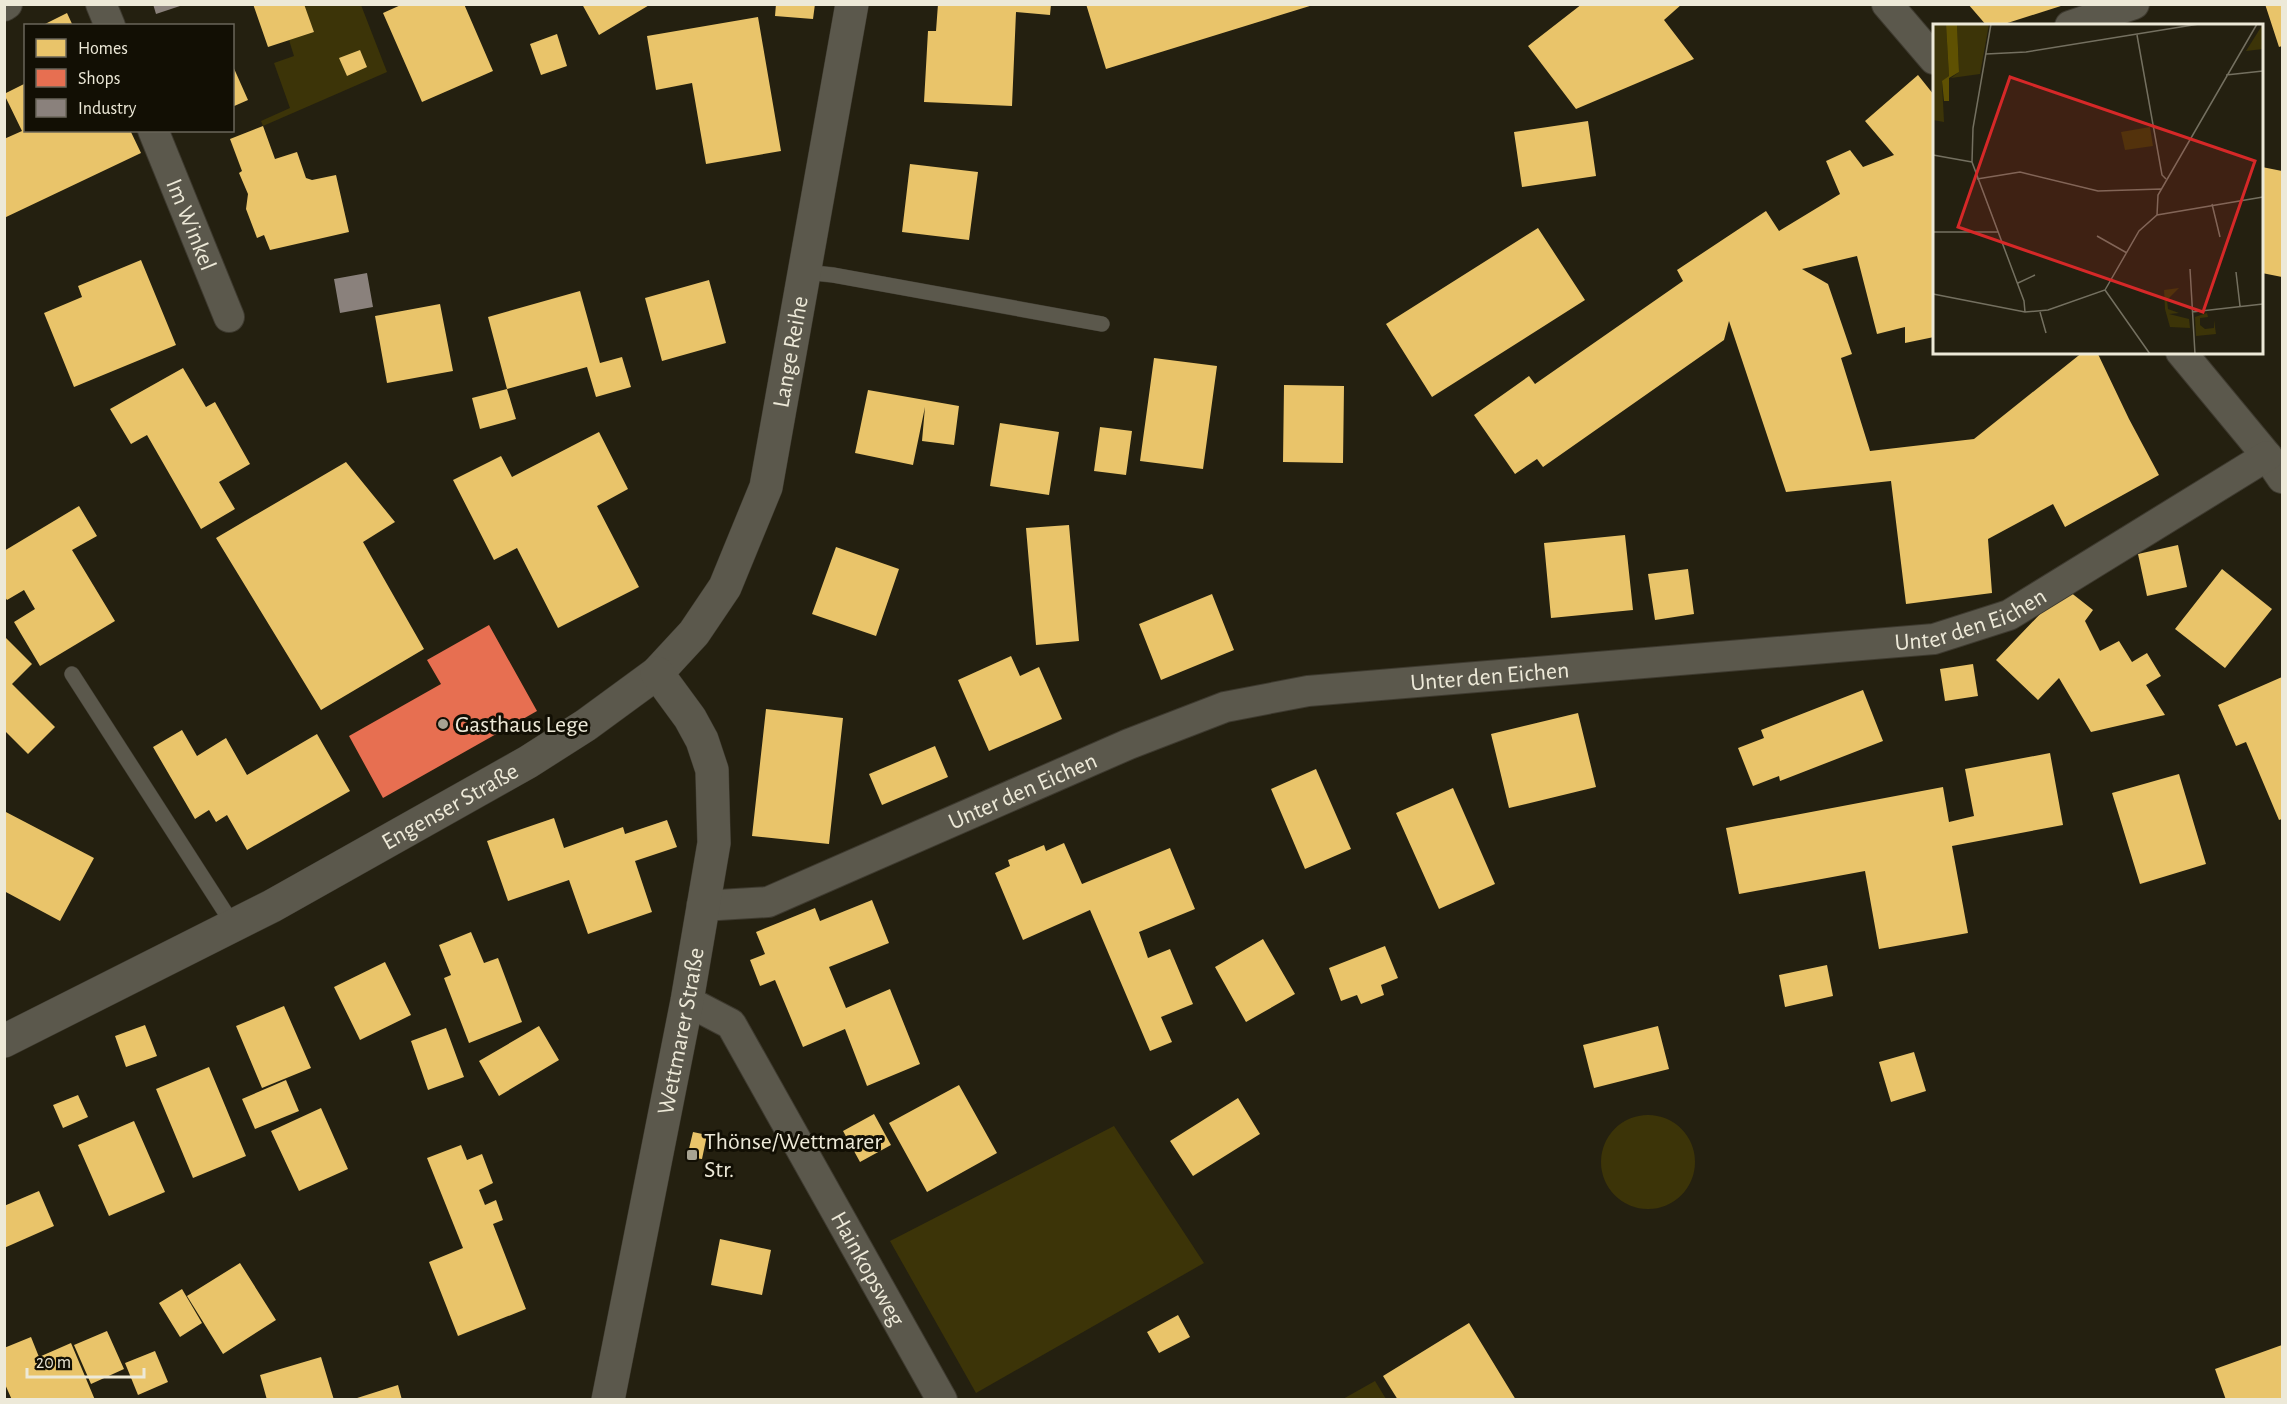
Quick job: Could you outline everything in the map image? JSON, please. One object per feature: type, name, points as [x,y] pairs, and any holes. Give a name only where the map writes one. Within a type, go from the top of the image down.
[{"type":"street","points":[[101,4],[109,24]]},
{"type":"street","name":"Lange Reihe","points":[[657,673],[694,633],[725,587],[766,487],[852,4]]},
{"type":"street","points":[[1887,4],[1933,57]]},
{"type":"street","points":[[2076,24],[2134,4]]},
{"type":"street","name":"Im Winkel","points":[[154,132],[230,317]]},
{"type":"street","points":[[2183,354],[2275,467]]},
{"type":"street","name":"Unter den Eichen","points":[[702,906],[768,902],[1129,744],[1225,706],[1308,691],[1934,639],[2009,615],[2275,467]]},
{"type":"street","name":"Wettmarer Straße","points":[[608,1400],[687,1001],[714,843],[712,770],[702,740],[690,718],[657,673]]},
{"type":"street","name":"Engenser Straße","points":[[4,1041],[234,926],[528,762],[586,725],[657,673]]},
{"type":"street","name":"Hainkopsweg","points":[[687,1001],[732,1024],[942,1400]]},
{"type":"lane","points":[[805,272],[833,275],[1102,324]]},
{"type":"lane","points":[[72,674],[234,926]]},
{"type":"shaded area","points":[[304,5],[361,5],[387,72],[263,126],[261,121],[290,108],[274,63],[294,56],[289,40],[314,32]]},
{"type":"shaded area","points":[[1648,1115],[1666,1119],[1681,1129],[1691,1144],[1695,1162],[1691,1180],[1681,1195],[1666,1205],[1648,1209],[1630,1205],[1615,1195],[1605,1180],[1601,1162],[1605,1144],[1615,1129],[1630,1119]]},
{"type":"shaded area","points":[[1114,1126],[1204,1263],[976,1393],[890,1241]]},
{"type":"shaded area","points":[[1375,1381],[1386,1399],[1343,1399]]},
{"type":"building: Homes","points":[[253,4],[304,4],[314,32],[268,47]]},
{"type":"building: Homes","points":[[403,4],[464,4],[493,71],[422,102],[383,13]]},
{"type":"building: Homes","points":[[582,4],[651,4],[599,35]]},
{"type":"building: Homes","points":[[776,4],[815,4],[813,19],[775,16]]},
{"type":"building: Homes","points":[[938,4],[1051,4],[1050,15],[1016,12],[1012,106],[924,102],[928,31],[936,31]]},
{"type":"building: Homes","points":[[1086,4],[1313,4],[1313,5],[1106,69]]},
{"type":"building: Homes","points":[[1582,4],[1682,4],[1664,20],[1694,59],[1576,109],[1528,46]]},
{"type":"building: Homes","points":[[1968,4],[2064,4],[2004,24],[1985,24]]},
{"type":"building: Homes","points":[[2265,4],[2282,4],[2282,46],[2279,47]]},
{"type":"building: Homes","points":[[67,13],[72,24],[45,24]]},
{"type":"building: Homes","points":[[758,17],[781,151],[706,164],[692,83],[656,90],[647,36]]},
{"type":"building: Homes","points":[[557,34],[567,66],[541,75],[530,44]]},
{"type":"building: Homes","points":[[360,50],[367,67],[347,76],[339,58]]},
{"type":"building: Homes","points":[[234,68],[248,100],[234,106]]},
{"type":"building: Homes","points":[[1918,75],[1933,94],[1933,337],[1905,343],[1905,327],[1877,334],[1857,256],[1802,269],[1828,284],[1852,354],[1841,358],[1870,451],[1974,439],[2080,354],[2098,354],[2159,475],[2065,527],[2053,504],[1988,539],[1992,593],[1906,604],[1891,481],[1786,492],[1729,321],[1724,340],[1543,467],[1537,459],[1515,474],[1474,415],[1529,376],[1535,384],[1683,281],[1677,270],[1766,211],[1779,231],[1840,194],[1826,161],[1850,150],[1863,167],[1894,155],[1865,121]]},
{"type":"building: Homes","points":[[24,84],[24,132],[131,132],[141,153],[4,218],[4,139],[22,131],[4,94]]},
{"type":"building: Homes","points":[[1588,121],[1596,176],[1522,187],[1514,132]]},
{"type":"building: Homes","points":[[263,126],[275,159],[297,152],[306,178],[312,180],[336,175],[349,232],[270,250],[264,235],[257,238],[246,209],[248,194],[239,173],[242,171],[230,139]]},
{"type":"building: Homes","points":[[910,164],[978,172],[969,240],[902,232]]},
{"type":"building: Homes","points":[[2263,167],[2282,171],[2282,277],[2263,273]]},
{"type":"building: Homes","points":[[1538,228],[1585,300],[1432,397],[1386,324]]},
{"type":"building: Homes","points":[[141,260],[176,345],[74,387],[44,313],[82,297],[78,286]]},
{"type":"building: Homes","points":[[709,280],[726,343],[662,361],[645,298]]},
{"type":"building: Homes","points":[[580,291],[600,363],[622,357],[631,387],[596,397],[587,367],[507,389],[488,317]]},
{"type":"building: Homes","points":[[440,304],[453,371],[387,383],[375,316]]},
{"type":"building: Homes","points":[[1154,358],[1217,366],[1203,469],[1140,461]]},
{"type":"building: Homes","points":[[183,368],[206,407],[215,402],[250,464],[219,482],[235,509],[201,529],[147,435],[131,444],[110,409]]},
{"type":"building: Homes","points":[[1284,385],[1344,386],[1343,463],[1283,462]]},
{"type":"building: Homes","points":[[507,389],[516,419],[480,429],[472,398]]},
{"type":"building: Homes","points":[[868,390],[959,406],[954,445],[922,441],[925,407],[913,465],[855,453]]},
{"type":"building: Homes","points":[[1000,423],[1059,432],[1049,495],[990,486]]},
{"type":"building: Homes","points":[[1100,427],[1132,431],[1126,475],[1094,471]]},
{"type":"building: Homes","points":[[599,432],[628,489],[597,506],[639,587],[558,628],[517,548],[494,560],[453,480],[501,456],[512,477]]},
{"type":"building: Homes","points":[[346,462],[395,522],[363,542],[424,649],[321,710],[216,538]]},
{"type":"building: Homes","points":[[79,506],[97,536],[72,550],[115,621],[40,666],[14,622],[35,609],[24,590],[7,600],[4,596],[4,551]]},
{"type":"building: Homes","points":[[1069,525],[1079,641],[1036,645],[1026,528]]},
{"type":"building: Homes","points":[[1625,535],[1633,610],[1551,618],[1544,543]]},
{"type":"building: Homes","points":[[2178,545],[2187,587],[2147,596],[2138,554]]},
{"type":"building: Homes","points":[[836,547],[899,569],[876,636],[812,614]]},
{"type":"building: Homes","points":[[1688,569],[1694,614],[1655,620],[1648,574]]},
{"type":"building: Homes","points":[[2222,569],[2272,609],[2225,668],[2175,629]]},
{"type":"building: Homes","points":[[2065,588],[2093,610],[2085,621],[2100,651],[2119,641],[2132,662],[2147,653],[2161,676],[2146,685],[2165,715],[2091,732],[2059,678],[2038,700],[1996,660]]},
{"type":"building: Homes","points":[[1212,594],[1234,650],[1161,680],[1139,624]]},
{"type":"building: Homes","points":[[4,636],[32,664],[12,684],[55,727],[28,754],[4,730]]},
{"type":"building: Homes","points":[[1011,656],[1020,676],[1039,667],[1062,719],[989,751],[958,680]]},
{"type":"building: Homes","points":[[1973,664],[1978,696],[1945,701],[1940,669]]},
{"type":"building: Homes","points":[[2282,677],[2282,819],[2279,820],[2246,742],[2236,746],[2218,705]]},
{"type":"building: Homes","points":[[1863,690],[1883,741],[1780,781],[1779,776],[1753,786],[1738,748],[1764,738],[1761,730]]},
{"type":"building: Homes","points":[[766,709],[843,718],[829,844],[752,836]]},
{"type":"building: Homes","points":[[1578,713],[1596,787],[1509,808],[1491,734]]},
{"type":"building: Homes","points":[[182,730],[197,756],[226,738],[247,775],[317,734],[350,791],[247,850],[227,815],[216,822],[209,810],[195,819],[153,747]]},
{"type":"building: Homes","points":[[935,746],[948,777],[882,805],[869,774]]},
{"type":"building: Homes","points":[[2050,753],[2063,825],[1952,846],[1968,933],[1879,949],[1865,871],[1739,894],[1726,828],[1943,787],[1949,822],[1974,816],[1965,769]]},
{"type":"building: Homes","points":[[1316,769],[1351,849],[1305,869],[1271,789]]},
{"type":"building: Homes","points":[[2179,774],[2206,864],[2140,884],[2112,793]]},
{"type":"building: Homes","points":[[1453,788],[1495,884],[1439,909],[1396,813]]},
{"type":"building: Homes","points":[[4,811],[94,858],[60,921],[4,891]]},
{"type":"building: Homes","points":[[554,818],[564,848],[623,827],[625,834],[667,820],[677,847],[635,861],[652,912],[588,934],[569,880],[508,901],[487,841]]},
{"type":"building: Homes","points":[[1064,843],[1082,884],[1170,848],[1195,909],[1139,932],[1148,958],[1170,949],[1193,1004],[1161,1017],[1172,1042],[1150,1051],[1090,910],[1023,940],[995,873],[1010,866],[1008,860],[1044,845],[1046,851]]},
{"type":"building: Homes","points":[[872,900],[889,943],[829,967],[846,1008],[890,989],[920,1064],[867,1086],[845,1029],[803,1047],[775,980],[760,986],[750,960],[765,954],[756,932],[815,908],[820,921]]},
{"type":"building: Homes","points":[[471,932],[484,963],[498,958],[522,1022],[469,1043],[444,978],[451,975],[439,945]]},
{"type":"building: Homes","points":[[1263,939],[1295,994],[1246,1022],[1215,967]]},
{"type":"building: Homes","points":[[1385,946],[1398,978],[1381,985],[1384,995],[1361,1004],[1357,995],[1341,1001],[1329,968]]},
{"type":"building: Homes","points":[[385,962],[411,1015],[360,1040],[334,987]]},
{"type":"building: Homes","points":[[1827,965],[1833,996],[1785,1007],[1779,975]]},
{"type":"building: Homes","points":[[284,1006],[311,1068],[262,1088],[236,1026]]},
{"type":"building: Homes","points":[[145,1025],[157,1056],[126,1067],[115,1036]]},
{"type":"building: Homes","points":[[539,1026],[559,1060],[499,1096],[479,1061]]},
{"type":"building: Homes","points":[[1658,1026],[1669,1069],[1594,1088],[1583,1045]]},
{"type":"building: Homes","points":[[446,1028],[464,1077],[428,1090],[411,1041]]},
{"type":"building: Homes","points":[[1914,1052],[1926,1091],[1891,1102],[1879,1062]]},
{"type":"building: Homes","points":[[209,1067],[246,1156],[193,1178],[156,1089]]},
{"type":"building: Homes","points":[[286,1080],[299,1111],[255,1129],[242,1099]]},
{"type":"building: Homes","points":[[959,1085],[997,1153],[927,1192],[889,1123]]},
{"type":"building: Homes","points":[[78,1095],[88,1117],[63,1128],[53,1105]]},
{"type":"building: Homes","points":[[1238,1098],[1260,1134],[1193,1176],[1170,1141]]},
{"type":"building: Homes","points":[[321,1108],[348,1169],[299,1191],[271,1131]]},
{"type":"building: Homes","points":[[874,1114],[891,1145],[860,1162],[843,1131]]},
{"type":"building: Homes","points":[[134,1121],[165,1192],[109,1216],[78,1145]]},
{"type":"building: Homes","points":[[693,1132],[707,1135],[702,1159],[687,1157]]},
{"type":"building: Homes","points":[[461,1145],[467,1160],[482,1154],[493,1183],[479,1190],[485,1205],[496,1200],[503,1220],[493,1224],[526,1309],[458,1336],[429,1262],[463,1248],[427,1158]]},
{"type":"building: Homes","points":[[39,1191],[54,1226],[4,1248],[4,1206]]},
{"type":"building: Homes","points":[[720,1239],[771,1250],[762,1295],[711,1285]]},
{"type":"building: Homes","points":[[240,1263],[276,1320],[223,1354],[187,1296]]},
{"type":"building: Homes","points":[[182,1289],[202,1323],[180,1337],[159,1303]]},
{"type":"building: Homes","points":[[1178,1315],[1190,1337],[1159,1353],[1147,1332]]},
{"type":"building: Homes","points":[[1469,1323],[1516,1400],[1398,1400],[1383,1376]]},
{"type":"building: Homes","points":[[107,1331],[124,1369],[91,1384],[74,1345]]},
{"type":"building: Homes","points":[[31,1337],[39,1357],[71,1343],[95,1400],[12,1400],[4,1382],[4,1348]]},
{"type":"building: Homes","points":[[2282,1345],[2282,1400],[2226,1400],[2215,1369]]},
{"type":"building: Homes","points":[[155,1351],[168,1382],[138,1395],[125,1363]]},
{"type":"building: Homes","points":[[321,1357],[334,1400],[267,1400],[260,1375]]},
{"type":"building: Homes","points":[[398,1385],[402,1400],[354,1400],[354,1399]]},
{"type":"building: Shops","name":"Gasthaus Lege","points":[[489,625],[537,711],[383,798],[349,736],[441,684],[427,660]]},
{"type":"building: Industry","points":[[153,4],[183,4],[183,5],[156,14]]},
{"type":"building: Industry","points":[[367,273],[373,307],[340,313],[334,279]]},
{"type":"place","name":"Gasthaus Lege","points":[[443,724]]},
{"type":"place","name":"Thönse/Wettmarer Str.","points":[[692,1155]]}]
